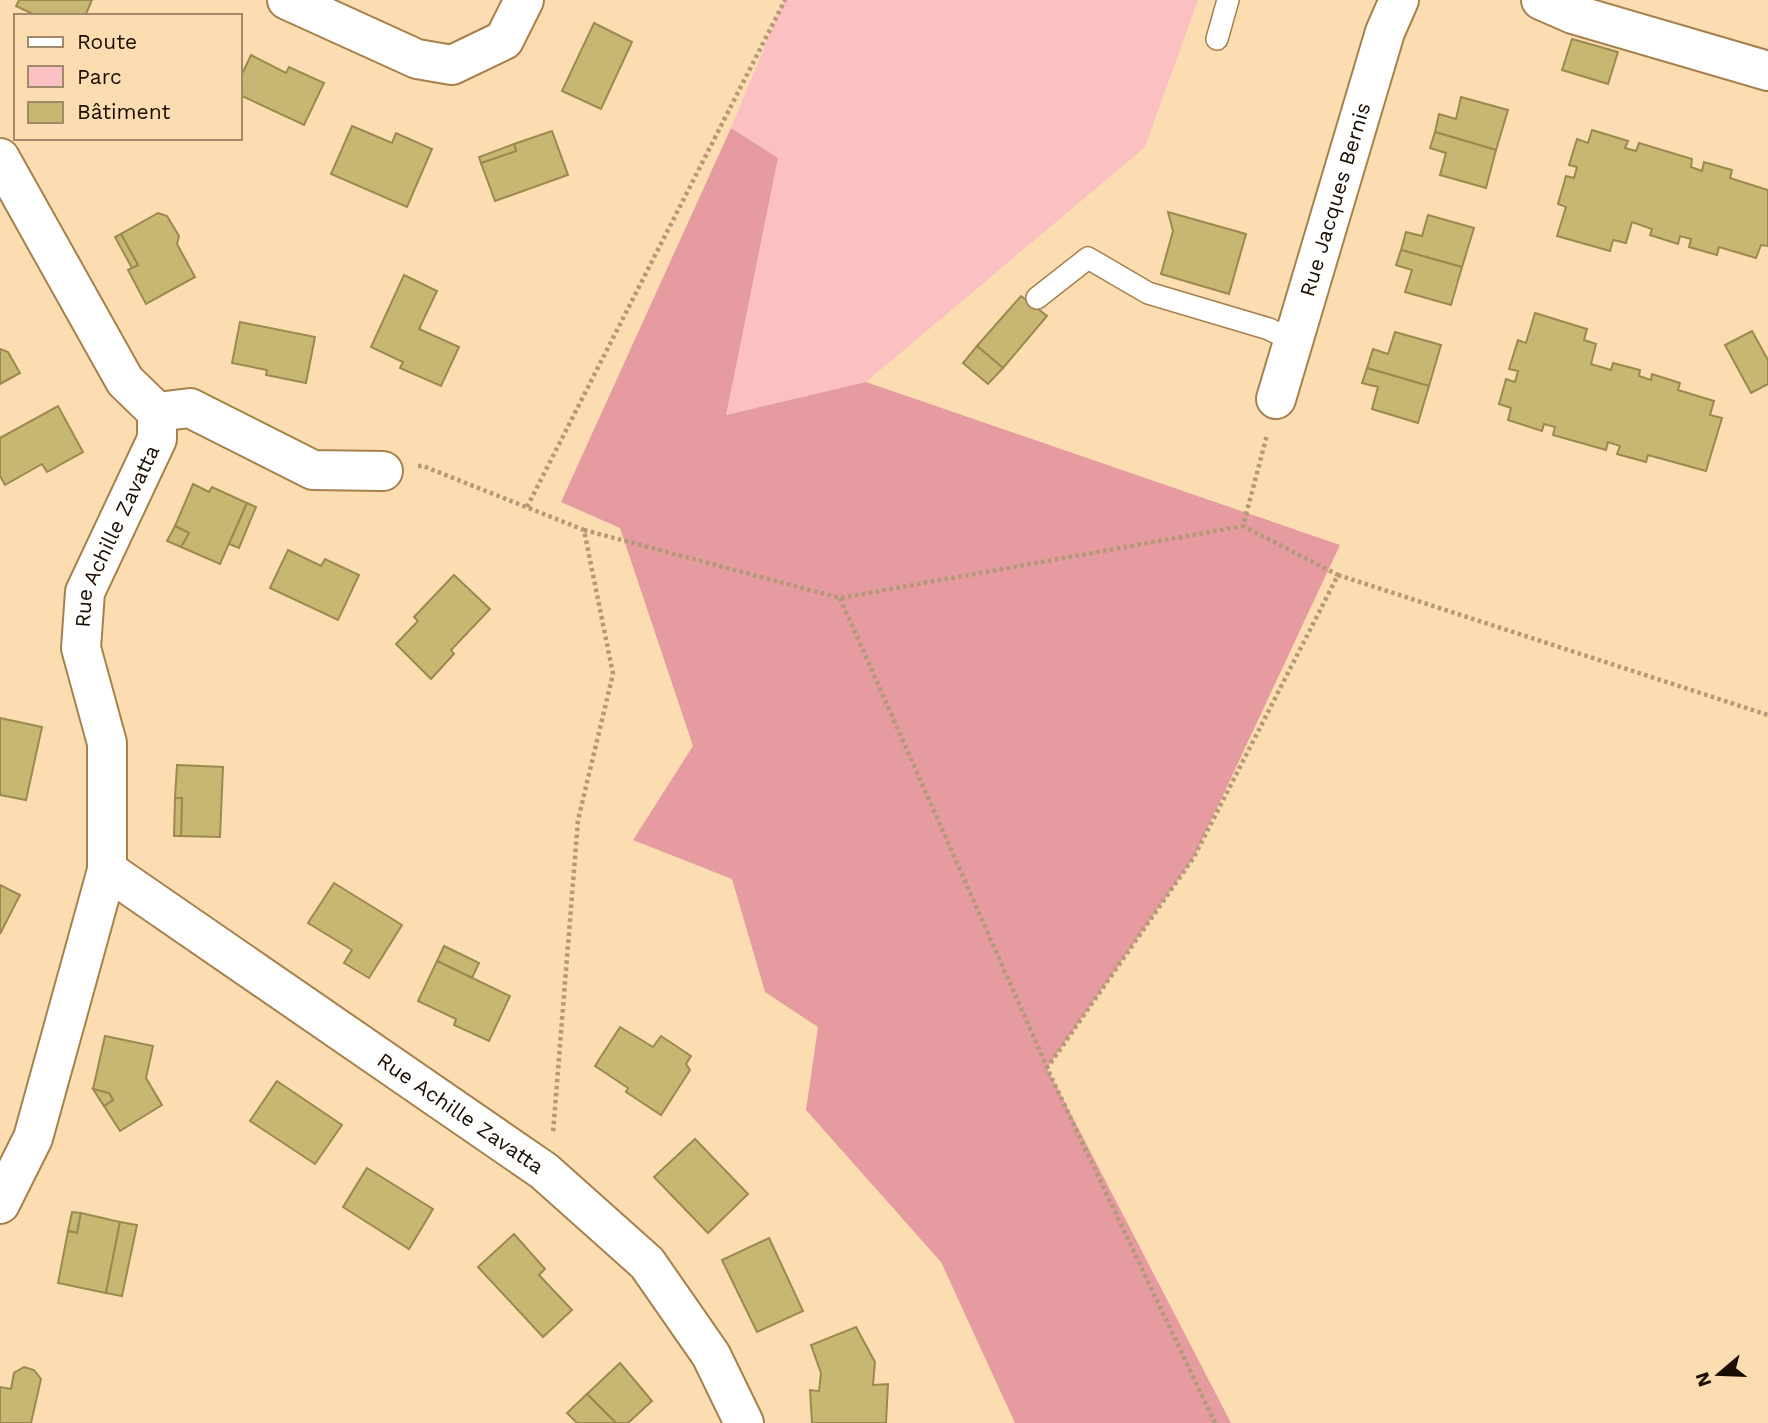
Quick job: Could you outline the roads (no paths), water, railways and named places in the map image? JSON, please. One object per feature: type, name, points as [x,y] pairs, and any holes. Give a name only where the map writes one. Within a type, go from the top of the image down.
[{"type":"street","points":[[287,0],[417,59],[452,65],[504,40],[524,0]]},
{"type":"street","name":"Rue Jacques Bernis","points":[[1276,399],[1385,32],[1399,0]]},
{"type":"street","points":[[1541,0],[1573,14],[1768,71]]},
{"type":"street","points":[[0,158],[125,381],[157,412],[190,408],[313,470],[383,471]]},
{"type":"street","name":"Rue Achille Zavatta","points":[[0,1204],[33,1138],[107,870],[107,743],[81,648],[85,592],[157,439],[157,412]]},
{"type":"street","name":"Rue Achille Zavatta","points":[[107,870],[544,1171],[647,1263],[711,1355],[744,1423]]},
{"type":"lane","points":[[1217,39],[1228,0]]},
{"type":"lane","points":[[1037,298],[1088,258],[1148,293],[1269,329],[1293,341]]}]
